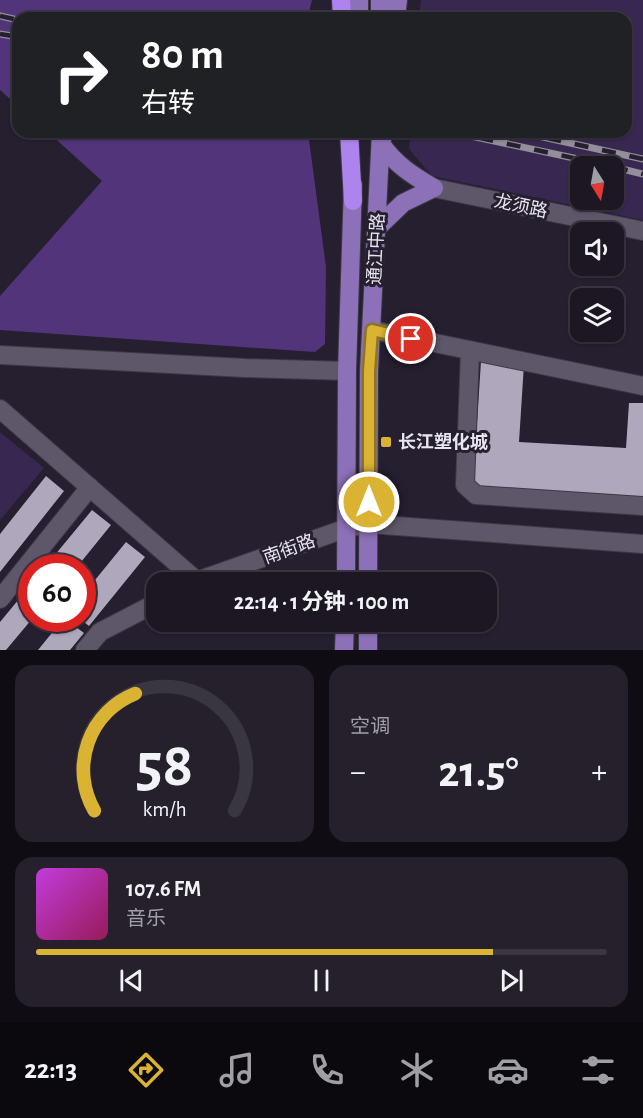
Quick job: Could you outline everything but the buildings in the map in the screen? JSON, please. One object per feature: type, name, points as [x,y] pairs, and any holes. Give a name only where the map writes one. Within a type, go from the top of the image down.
[{"type":"highway","points":[[349,138],[353,201]]},
{"type":"main road","name":"通江中路","points":[[346,572],[347,370],[355,138]]},
{"type":"main road","name":"通江中路","points":[[368,572],[369,371],[382,138]]},
{"type":"main road","points":[[383,138],[390,157],[406,171],[434,188]]},
{"type":"main road","points":[[377,228],[403,203],[434,188]]},
{"type":"main road","points":[[344,650],[345,632]]},
{"type":"main road","points":[[368,632],[368,650]]},
{"type":"street","name":"龙须路","points":[[434,188],[643,231]]},
{"type":"street","points":[[372,330],[643,386]]},
{"type":"street","points":[[470,351],[465,485],[476,495],[643,506]]},
{"type":"street","points":[[0,355],[245,368],[347,370]]},
{"type":"street","name":"南街路","points":[[0,409],[185,572]]},
{"type":"street","points":[[0,599],[90,487]]},
{"type":"street","name":"南街路","points":[[224,572],[347,528],[369,524],[643,544]]},
{"type":"street","points":[[85,650],[100,632],[146,608]]},
{"type":"shaded area","points":[[0,0],[312,0],[309,12],[12,12],[12,101],[0,90]]},
{"type":"shaded area","points":[[421,0],[643,0],[643,220],[595,210],[624,210],[624,156],[570,156],[570,205],[432,176],[409,149],[410,138],[632,138],[632,12],[420,12]]},
{"type":"shaded area","points":[[55,138],[309,138],[326,267],[325,344],[315,352],[0,330],[0,296],[102,181]]},
{"type":"shaded area","points":[[0,432],[44,468],[0,520]]},
{"type":"railway","points":[[0,16],[12,19]]},
{"type":"railway","points":[[0,34],[12,36]]},
{"type":"railway","points":[[480,138],[570,157]]},
{"type":"railway","points":[[547,138],[643,159]]},
{"type":"railway","points":[[624,169],[643,174]]},
{"type":"place","name":"长江塑化城","points":[[386,442]]},
{"type":"route","points":[[369,502],[369,371],[372,330],[411,339]]}]
